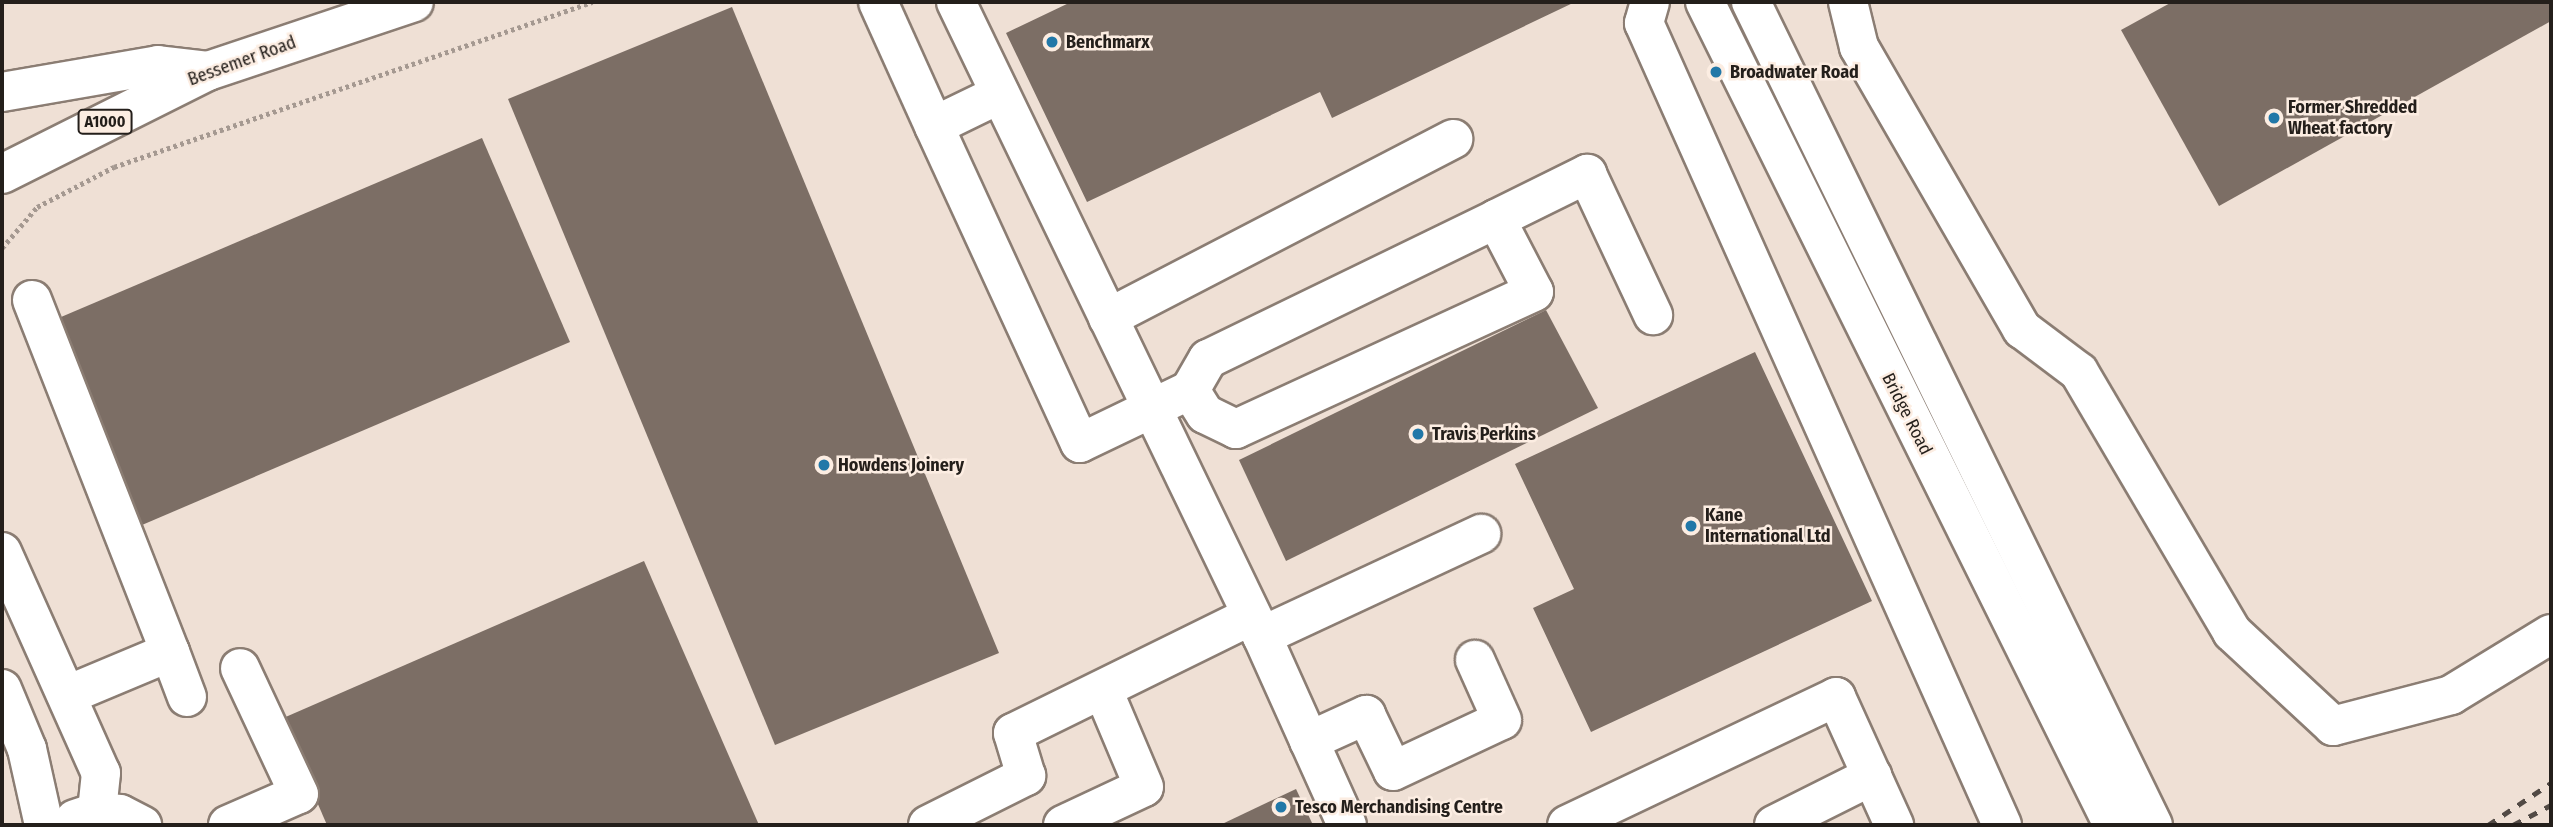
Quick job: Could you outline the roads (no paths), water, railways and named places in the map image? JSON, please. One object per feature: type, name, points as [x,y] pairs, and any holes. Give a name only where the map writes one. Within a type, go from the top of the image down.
[{"type":"main road","name":"Bessemer Road","points":[[2,174],[208,71],[414,2]]},
{"type":"main road","points":[[877,2],[1080,443],[1191,390],[1208,359],[1587,174],[1653,315]]},
{"type":"main road","points":[[956,2],[1256,626],[1347,825]]},
{"type":"main road","points":[[1650,2],[1644,23],[2002,825]]},
{"type":"main road","name":"Bridge Road","points":[[1705,2],[2113,825]]},
{"type":"main road","points":[[1751,2],[2153,825]]},
{"type":"main road","points":[[1848,2],[1859,47],[2022,329],[2079,372],[2232,632],[2333,726],[2451,695],[2551,634]]},
{"type":"main road","points":[[2,92],[158,65],[208,71]]},
{"type":"main road","points":[[934,126],[1000,94]]},
{"type":"main road","points":[[1108,318],[1453,139]]},
{"type":"main road","points":[[1191,390],[1205,414],[1236,429],[1534,292],[1496,219]]},
{"type":"main road","points":[[32,300],[187,697]]},
{"type":"main road","points":[[928,825],[1026,776],[1013,733],[1103,690],[1481,534]]},
{"type":"main road","points":[[2,552],[101,773],[97,812]]},
{"type":"main road","points":[[66,695],[170,652]]},
{"type":"main road","points":[[1310,741],[1366,715],[1393,771],[1502,720],[1475,660]]},
{"type":"main road","points":[[228,825],[299,794],[240,668]]},
{"type":"main road","points":[[2,689],[27,749],[44,825]]},
{"type":"main road","points":[[1063,825],[1144,787],[1103,690]]},
{"type":"main road","points":[[1567,825],[1836,697],[1894,825]]},
{"type":"main road","points":[[1774,825],[1872,776]]},
{"type":"main road","points":[[63,825],[97,812],[120,814],[142,825]]},
{"type":"railway","points":[[2488,825],[2551,783]]},
{"type":"railway","points":[[2513,825],[2551,805]]},
{"type":"place","name":"Benchmarx","points":[[1052,42]]},
{"type":"place","name":"Broadwater Road","points":[[1716,72]]},
{"type":"place","name":"Former Shredded Wheat factory","points":[[2274,118]]},
{"type":"place","name":"Travis Perkins","points":[[1418,434]]},
{"type":"place","name":"Howdens Joinery","points":[[824,465]]},
{"type":"place","name":"Kane International Ltd","points":[[1691,526]]},
{"type":"place","name":"Tesco Merchandising Centre","points":[[1281,807]]}]
